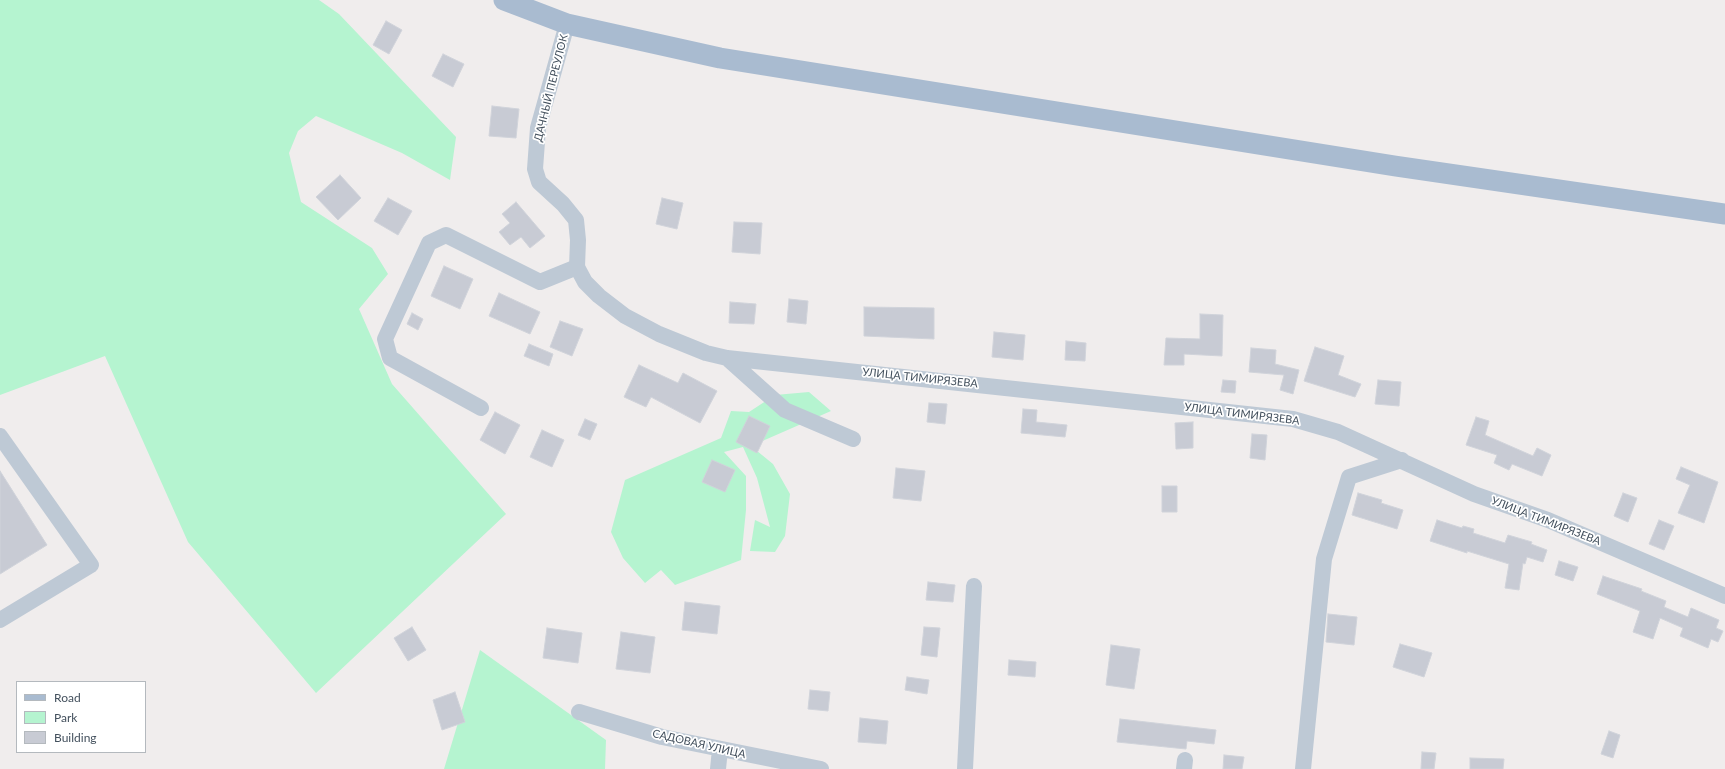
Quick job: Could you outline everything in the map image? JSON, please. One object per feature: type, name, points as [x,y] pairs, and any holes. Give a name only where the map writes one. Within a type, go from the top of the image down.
[{"type":"main road","points":[[504,0],[568,24],[744,62],[1388,165],[1725,214]]},
{"type":"street","name":"ДАЧНЫЙ ПЕРЕУЛОК","points":[[568,24],[538,128],[534,168],[538,182],[563,204],[576,220],[578,240],[577,266]]},
{"type":"street","points":[[481,408],[390,358],[385,339],[429,243],[446,235],[540,282],[577,266],[585,282],[599,296],[625,316],[659,334],[706,353],[728,358],[785,410],[853,439]]},
{"type":"street","name":"УЛИЦА ТИМИРЯЗЕВА","points":[[728,358],[1293,419],[1338,432],[1474,494],[1548,520],[1725,596]]},
{"type":"street","points":[[0,436],[91,565],[0,620]]},
{"type":"street","points":[[1303,769],[1324,559],[1349,477],[1402,460]]},
{"type":"street","points":[[965,769],[974,586]]},
{"type":"street","name":"САДОВАЯ УЛИЦА","points":[[579,712],[662,737],[821,769]]},
{"type":"street","points":[[718,769],[720,749]]},
{"type":"green space","points":[[0,0],[319,0],[339,14],[456,137],[450,180],[402,153],[316,116],[298,131],[289,153],[301,202],[372,248],[388,274],[359,309],[392,384],[506,514],[316,693],[188,542],[105,356],[0,395]]},
{"type":"green space","points":[[809,392],[831,411],[751,446],[773,464],[790,494],[785,536],[775,552],[750,551],[755,520],[770,527],[757,478],[743,447],[724,452],[746,476],[746,510],[741,560],[675,585],[661,570],[645,583],[623,558],[611,532],[625,480],[721,438],[731,411],[749,412],[775,395]]},
{"type":"green space","points":[[480,650],[606,740],[605,769],[444,769]]},
{"type":"building","points":[[386,21],[402,30],[389,54],[373,45]]},
{"type":"building","points":[[443,54],[464,64],[453,87],[432,76]]},
{"type":"building","points":[[492,106],[519,109],[516,138],[489,136]]},
{"type":"building","points":[[340,175],[361,198],[338,220],[316,197]]},
{"type":"building","points":[[388,198],[412,211],[398,235],[374,221]]},
{"type":"building","points":[[662,198],[683,203],[677,229],[656,224]]},
{"type":"building","points":[[516,202],[545,236],[530,248],[521,237],[510,245],[499,232],[510,223],[502,214]]},
{"type":"building","points":[[734,222],[762,223],[760,254],[732,252]]},
{"type":"building","points":[[444,266],[473,279],[460,309],[431,296]]},
{"type":"building","points":[[499,293],[540,312],[530,334],[489,316]]},
{"type":"building","points":[[789,299],[808,301],[806,324],[787,322]]},
{"type":"building","points":[[730,302],[756,304],[754,324],[729,323]]},
{"type":"building","points":[[864,307],[934,308],[934,339],[864,336]]},
{"type":"building","points":[[412,313],[423,319],[418,330],[407,324]]},
{"type":"building","points":[[1200,314],[1223,315],[1222,356],[1184,354],[1184,365],[1164,365],[1166,338],[1200,339]]},
{"type":"building","points":[[560,321],[583,329],[572,356],[550,347]]},
{"type":"building","points":[[994,332],[1025,335],[1023,360],[992,357]]},
{"type":"building","points":[[1066,341],[1086,343],[1085,361],[1065,360]]},
{"type":"building","points":[[529,344],[553,354],[549,366],[524,356]]},
{"type":"building","points":[[1315,347],[1344,356],[1338,375],[1361,384],[1355,397],[1304,381]]},
{"type":"building","points":[[1251,348],[1276,350],[1275,364],[1299,370],[1293,394],[1280,390],[1284,375],[1249,372]]},
{"type":"building","points":[[639,365],[678,383],[683,373],[717,391],[700,423],[651,397],[646,407],[624,397]]},
{"type":"building","points":[[1223,380],[1236,381],[1235,393],[1221,392]]},
{"type":"building","points":[[1378,380],[1401,382],[1399,406],[1375,404]]},
{"type":"building","points":[[929,403],[947,404],[945,424],[927,422]]},
{"type":"building","points":[[1023,409],[1037,410],[1036,422],[1067,425],[1065,437],[1021,433]]},
{"type":"building","points":[[495,412],[520,425],[505,454],[480,440]]},
{"type":"building","points":[[749,416],[770,426],[757,453],[736,442]]},
{"type":"building","points":[[1476,417],[1489,421],[1485,435],[1533,456],[1537,448],[1551,455],[1542,476],[1512,464],[1509,470],[1494,463],[1497,455],[1466,445]]},
{"type":"building","points":[[585,419],[597,424],[590,440],[578,435]]},
{"type":"building","points":[[1193,422],[1193,448],[1176,449],[1175,423]]},
{"type":"building","points":[[542,430],[564,440],[552,467],[530,457]]},
{"type":"building","points":[[1252,434],[1267,435],[1265,460],[1250,458]]},
{"type":"building","points":[[712,460],[735,470],[725,492],[702,482]]},
{"type":"building","points":[[1681,467],[1718,482],[1704,523],[1678,513],[1690,485],[1676,479]]},
{"type":"building","points":[[896,468],[925,471],[921,501],[893,498]]},
{"type":"building","points":[[0,471],[47,545],[0,574]]},
{"type":"building","points":[[1162,486],[1177,486],[1177,512],[1162,512]]},
{"type":"building","points":[[1358,493],[1382,500],[1381,503],[1403,510],[1397,529],[1352,515]]},
{"type":"building","points":[[1623,493],[1637,498],[1628,522],[1614,516]]},
{"type":"building","points":[[1437,520],[1462,528],[1463,526],[1474,529],[1473,533],[1505,543],[1508,535],[1532,542],[1531,544],[1547,550],[1543,562],[1527,557],[1525,564],[1523,563],[1519,590],[1505,588],[1509,564],[1430,541]]},
{"type":"building","points":[[1659,520],[1674,526],[1664,550],[1649,544]]},
{"type":"building","points":[[1559,561],[1578,567],[1573,581],[1555,575]]},
{"type":"building","points":[[1603,576],[1642,589],[1641,591],[1666,601],[1664,607],[1688,617],[1691,608],[1719,620],[1716,628],[1723,631],[1718,642],[1711,639],[1708,648],[1680,636],[1683,628],[1660,618],[1653,639],[1633,632],[1640,611],[1597,594]]},
{"type":"building","points":[[928,582],[955,585],[953,602],[926,600]]},
{"type":"building","points":[[685,602],[720,606],[717,634],[682,630]]},
{"type":"building","points":[[1328,614],[1357,617],[1354,645],[1326,642]]},
{"type":"building","points":[[412,627],[426,650],[408,661],[394,638]]},
{"type":"building","points":[[924,627],[940,628],[937,657],[921,655]]},
{"type":"building","points":[[547,628],[582,633],[578,663],[543,658]]},
{"type":"building","points":[[621,632],[655,637],[650,673],[616,669]]},
{"type":"building","points":[[1400,644],[1432,653],[1424,677],[1393,667]]},
{"type":"building","points":[[1111,645],[1140,649],[1134,689],[1106,685]]},
{"type":"building","points":[[1009,660],[1036,662],[1035,677],[1008,675]]},
{"type":"building","points":[[907,677],[929,680],[927,694],[905,690]]},
{"type":"building","points":[[810,690],[830,692],[828,711],[808,709]]},
{"type":"building","points":[[455,692],[465,722],[442,730],[433,700]]},
{"type":"building","points":[[860,718],[888,721],[886,744],[858,742]]},
{"type":"building","points":[[1120,719],[1216,730],[1214,744],[1187,741],[1186,749],[1117,742]]},
{"type":"building","points":[[1609,731],[1620,735],[1613,758],[1601,754]]},
{"type":"building","points":[[1422,752],[1436,753],[1434,769],[1421,769]]},
{"type":"building","points":[[1224,755],[1244,757],[1242,769],[1223,769]]},
{"type":"building","points":[[1470,758],[1504,759],[1503,769],[1470,769]]}]
